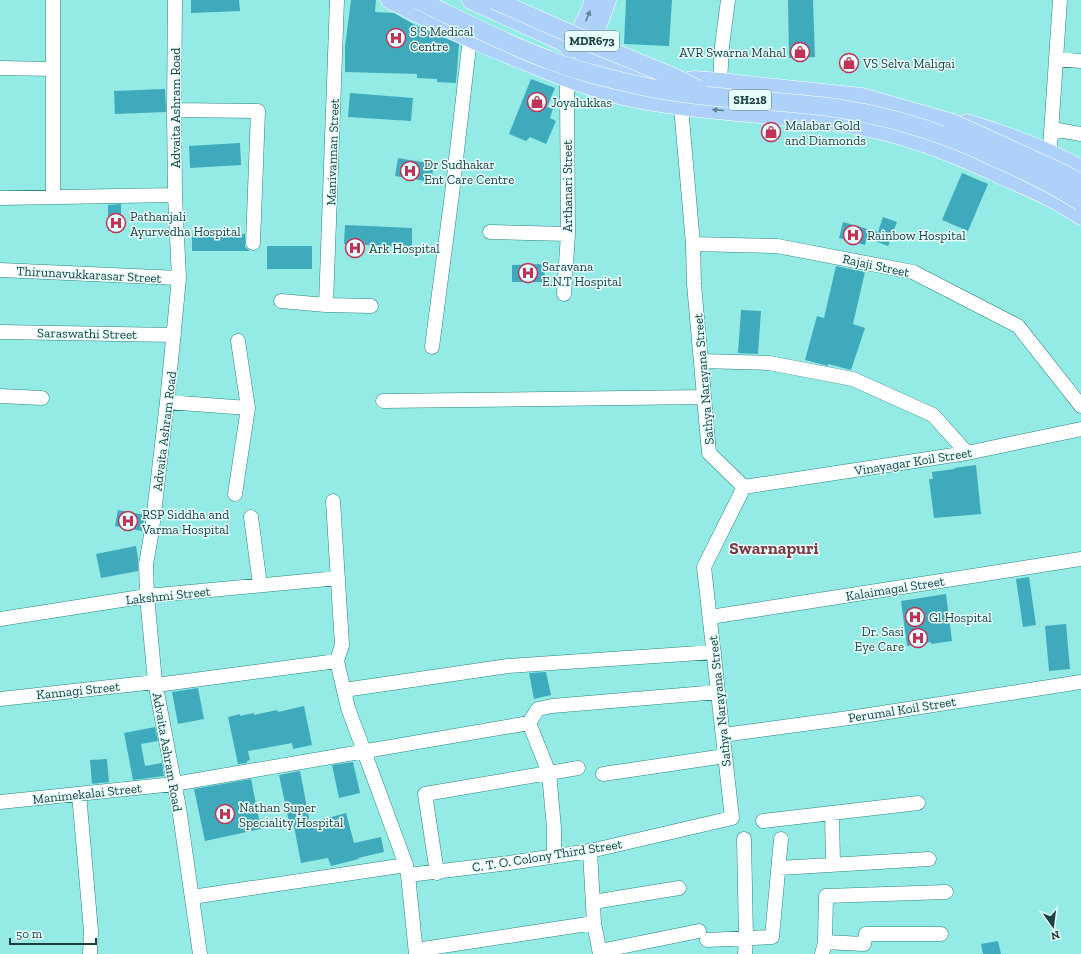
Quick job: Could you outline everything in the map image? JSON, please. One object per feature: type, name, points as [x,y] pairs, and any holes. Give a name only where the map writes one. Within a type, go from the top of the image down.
[{"type":"main road","points":[[390,0],[470,38],[553,73],[628,97],[681,107],[845,123],[903,134],[930,141],[1017,177],[1057,196],[1081,212]]},
{"type":"main road","name":"SH218","points":[[418,0],[521,49],[548,60],[591,74],[637,85],[689,94],[834,108],[860,112],[931,131],[956,140],[1032,174],[1081,202]]},
{"type":"main road","points":[[446,0],[544,46],[568,55],[660,83],[698,89],[807,96],[860,103],[939,124],[1058,177],[1081,190]]},
{"type":"main road","points":[[471,0],[491,3],[669,75],[698,89]]},
{"type":"main road","points":[[553,73],[580,48],[587,18],[594,0]]},
{"type":"main road","name":"MDR673","points":[[570,79],[580,48],[594,39],[607,0]]},
{"type":"main road","points":[[491,3],[580,48],[663,80],[679,84],[694,80],[720,82],[861,97],[952,124],[988,139],[1081,183]]},
{"type":"main road","points":[[933,118],[958,120],[1000,134],[1050,154],[1081,169]]},
{"type":"main road","points":[[903,134],[1047,196],[1081,216]]},
{"type":"street","points":[[53,0],[53,197]]},
{"type":"street","name":"Advaita Ashram Road","points":[[175,0],[175,195],[179,278],[167,402],[152,530],[146,564],[147,596],[155,684],[174,784],[200,954]]},
{"type":"street","name":"Manivannan Street","points":[[326,305],[337,0]]},
{"type":"street","points":[[720,82],[722,46],[728,0]]},
{"type":"street","points":[[1047,196],[1060,0]]},
{"type":"street","points":[[432,347],[470,38]]},
{"type":"street","points":[[1056,59],[1081,61]]},
{"type":"street","points":[[0,68],[52,69]]},
{"type":"street","name":"Arthanari Street","points":[[564,294],[568,234],[567,87],[570,79]]},
{"type":"street","name":"Sathya Narayana Street","points":[[681,107],[693,244],[694,284],[709,453],[744,487],[704,567],[732,818]]},
{"type":"street","points":[[174,110],[258,111],[253,243]]},
{"type":"street","points":[[1052,129],[1081,134]]},
{"type":"street","points":[[0,198],[175,195]]},
{"type":"street","points":[[490,232],[568,234]]},
{"type":"street","name":"Rajaji Street","points":[[693,244],[777,246],[913,272],[1018,326],[1081,406]]},
{"type":"street","name":"Thirunavukkarasar Street","points":[[0,270],[179,278]]},
{"type":"street","points":[[281,301],[326,305],[371,306]]},
{"type":"street","name":"Saraswathi Street","points":[[0,332],[174,335]]},
{"type":"street","points":[[235,494],[248,408],[238,341]]},
{"type":"street","points":[[701,362],[769,363],[853,379],[933,415],[967,453]]},
{"type":"street","points":[[0,396],[42,398]]},
{"type":"street","points":[[384,402],[704,397]]},
{"type":"street","points":[[167,402],[248,408]]},
{"type":"street","name":"Vinayagar Koil Street","points":[[744,487],[967,453],[1081,429]]},
{"type":"street","points":[[333,501],[342,645],[337,661],[348,708],[407,870],[416,952],[594,924]]},
{"type":"street","points":[[251,517],[260,585]]},
{"type":"street","name":"Kalaimagal Street","points":[[710,617],[1081,559]]},
{"type":"street","name":"Lakshmi Street","points":[[0,619],[147,596],[338,578]]},
{"type":"street","points":[[344,690],[508,666],[714,652]]},
{"type":"street","name":"Kannagi Street","points":[[0,699],[155,684],[337,661]]},
{"type":"street","name":"Perumal Koil Street","points":[[723,735],[856,717],[1081,682]]},
{"type":"street","points":[[554,856],[554,828],[549,773],[529,723],[538,709],[552,706],[718,692]]},
{"type":"street","name":"Manimekalai Street","points":[[0,802],[174,784],[529,723]]},
{"type":"street","points":[[603,774],[725,756]]},
{"type":"street","points":[[437,873],[425,794],[578,768]]},
{"type":"street","points":[[78,794],[91,931],[90,954]]},
{"type":"street","points":[[763,821],[918,803]]},
{"type":"street","points":[[832,813],[833,865]]},
{"type":"street","name":"C. T. O. Colony Third Street","points":[[192,896],[407,870],[437,873],[508,864],[590,851],[732,818]]},
{"type":"street","points":[[744,839],[745,954]]},
{"type":"street","points":[[590,851],[594,924],[600,952],[703,935],[746,938],[772,937],[782,839]]},
{"type":"street","points":[[779,868],[929,859]]},
{"type":"street","points":[[593,902],[679,888]]},
{"type":"street","points":[[941,934],[866,934],[864,944],[824,948],[826,896],[946,892]]},
{"type":"building","points":[[191,0],[239,0],[240,11],[191,13]]},
{"type":"building","points":[[351,0],[376,0],[375,12],[394,13],[415,25],[459,44],[456,83],[437,82],[437,79],[417,78],[417,74],[345,72],[345,47]]},
{"type":"building","points":[[626,0],[672,0],[669,46],[624,44]]},
{"type":"building","points":[[788,0],[813,0],[815,57],[789,58]]},
{"type":"building","points":[[531,79],[555,88],[547,107],[553,109],[550,118],[556,121],[546,144],[530,137],[526,141],[509,134]]},
{"type":"building","points":[[165,89],[166,112],[115,114],[114,91]]},
{"type":"building","points":[[350,93],[413,98],[411,121],[348,117]]},
{"type":"building","points":[[240,143],[241,165],[190,168],[189,146]]},
{"type":"building","points":[[398,158],[434,164],[431,182],[395,176]]},
{"type":"building","points":[[962,173],[988,184],[968,231],[942,220]]},
{"type":"building","points":[[121,204],[121,231],[108,231],[108,205]]},
{"type":"building","points":[[883,217],[897,222],[888,246],[867,238],[865,245],[839,238],[843,222],[878,232]]},
{"type":"building","points":[[345,225],[412,228],[412,247],[344,244]]},
{"type":"building","points":[[192,234],[245,234],[245,247],[250,251],[192,251]]},
{"type":"building","points":[[267,246],[312,246],[312,269],[267,269]]},
{"type":"building","points":[[544,264],[545,282],[512,282],[512,265]]},
{"type":"building","points":[[836,266],[865,272],[853,324],[865,328],[851,370],[805,360],[817,316],[824,318]]},
{"type":"building","points":[[741,310],[761,311],[758,354],[738,353]]},
{"type":"building","points":[[976,465],[981,514],[934,518],[929,479],[933,479],[932,472]]},
{"type":"building","points":[[118,510],[145,515],[142,531],[115,526]]},
{"type":"building","points":[[136,546],[138,571],[101,578],[96,554]]},
{"type":"building","points":[[1029,577],[1036,625],[1023,627],[1016,579]]},
{"type":"building","points":[[946,594],[952,641],[931,644],[931,642],[907,646],[901,601]]},
{"type":"building","points":[[1066,624],[1070,669],[1049,671],[1045,626]]},
{"type":"building","points":[[546,672],[551,695],[534,699],[529,673]]},
{"type":"building","points":[[198,688],[204,719],[178,724],[172,692]]},
{"type":"building","points":[[304,706],[312,745],[293,749],[292,743],[248,751],[250,760],[247,761],[247,763],[238,764],[228,717],[240,714],[240,716],[254,713],[254,715],[277,710],[278,712]]},
{"type":"building","points":[[155,727],[158,741],[141,744],[145,766],[162,763],[164,776],[133,780],[124,733]]},
{"type":"building","points":[[107,759],[109,782],[92,784],[90,760]]},
{"type":"building","points":[[353,762],[360,793],[339,798],[332,765]]},
{"type":"building","points":[[300,771],[310,823],[346,813],[354,843],[381,837],[384,852],[331,866],[328,858],[301,863],[293,821],[289,822],[279,775]]},
{"type":"building","points":[[251,779],[261,829],[205,841],[194,789]]},
{"type":"building","points":[[998,941],[1001,954],[983,954],[981,944]]},
{"type":"place","name":"S S Medical Centre","points":[[396,38]]},
{"type":"place","name":"AVR Swarna Mahal","points":[[800,52]]},
{"type":"place","name":"VS Selva Maligai","points":[[849,63]]},
{"type":"place","name":"Joyalukkas","points":[[537,102]]},
{"type":"place","name":"Malabar Gold and Diamonds","points":[[771,132]]},
{"type":"place","name":"Dr Sudhakar Ent Care Centre","points":[[410,171]]},
{"type":"place","name":"Pathanjali Ayurvedha Hospital","points":[[116,223]]},
{"type":"place","name":"Rainbow Hospital","points":[[853,235]]},
{"type":"place","name":"Ark Hospital","points":[[355,248]]},
{"type":"place","name":"Saravana E.N.T Hospital","points":[[528,273]]},
{"type":"place","name":"RSP Siddha and Varma Hospital","points":[[128,521]]},
{"type":"place","name":"Gl Hospital","points":[[915,617]]},
{"type":"place","name":"Dr. Sasi Eye Care","points":[[918,638]]},
{"type":"place","name":"Nathan Super Speciality Hospital","points":[[225,814]]},
{"type":"district","name":"Swarnapuri","points":[[774,548]]}]
